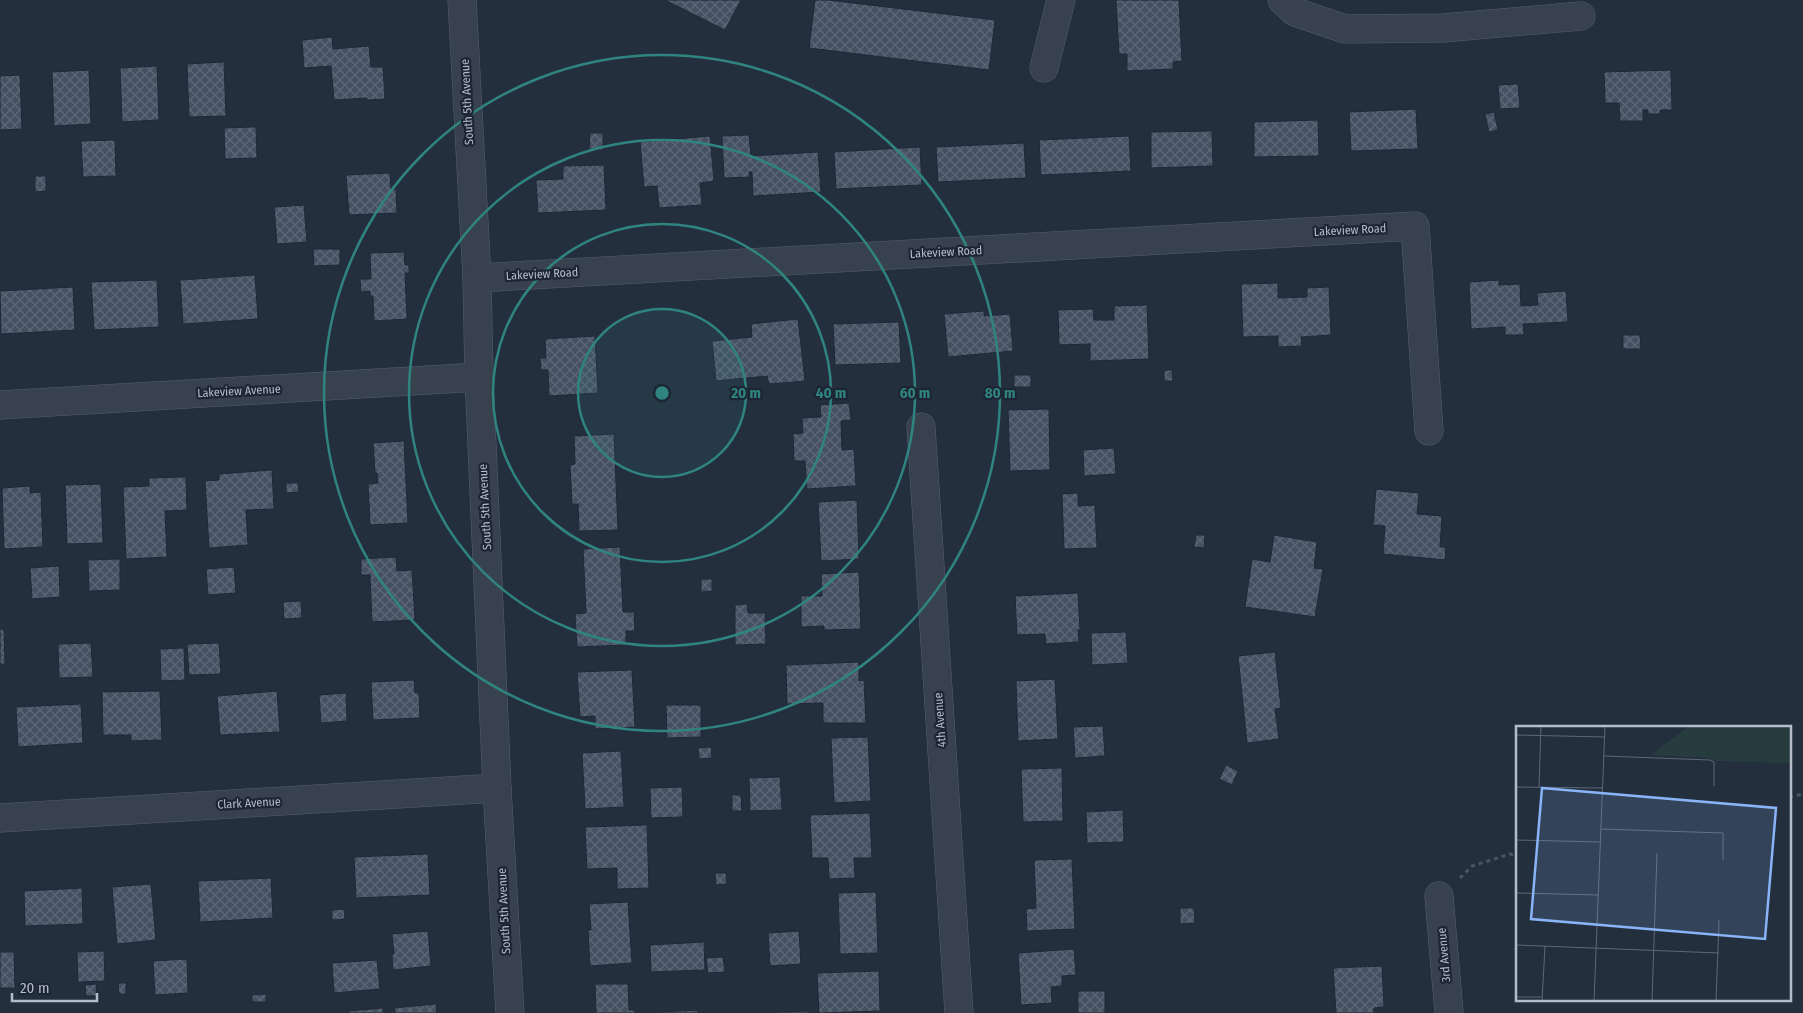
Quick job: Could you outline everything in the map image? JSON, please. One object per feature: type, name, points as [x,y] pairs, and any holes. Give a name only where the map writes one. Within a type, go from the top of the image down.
[{"type":"street","name":"South 5th Avenue","points":[[462,0],[477,278],[479,377],[497,788],[510,1013]]},
{"type":"street","points":[[1044,68],[1061,0]]},
{"type":"street","points":[[1282,0],[1295,12],[1345,29],[1443,28],[1581,16]]},
{"type":"street","name":"Lakeview Road","points":[[477,278],[1415,226],[1429,431]]},
{"type":"street","name":"Lakeview Avenue","points":[[0,405],[479,377]]},
{"type":"street","name":"4th Avenue","points":[[921,427],[960,1013]]},
{"type":"street","name":"Clark Avenue","points":[[0,818],[497,788]]},
{"type":"street","name":"3rd Avenue","points":[[1439,896],[1449,1013]]},
{"type":"path","points":[[1790,797],[1803,794]]},
{"type":"path","points":[[1439,896],[1472,866],[1510,854],[1516,856]]},
{"type":"building","points":[[665,0],[741,0],[725,30]]},
{"type":"building","points":[[815,0],[995,20],[989,70],[809,48]]},
{"type":"building","points":[[1116,0],[1179,0],[1182,61],[1173,62],[1173,69],[1127,71],[1127,54],[1119,54]]},
{"type":"building","points":[[332,37],[333,49],[369,46],[371,67],[383,67],[385,99],[334,100],[331,66],[304,68],[302,40]]},
{"type":"building","points":[[224,62],[226,116],[189,117],[187,64]]},
{"type":"building","points":[[157,66],[159,120],[122,122],[120,68]]},
{"type":"building","points":[[89,70],[91,124],[54,126],[52,72]]},
{"type":"building","points":[[1671,70],[1672,110],[1660,110],[1660,114],[1648,114],[1648,110],[1643,110],[1643,121],[1620,121],[1619,103],[1605,103],[1604,72]]},
{"type":"building","points":[[20,75],[22,129],[0,130],[0,76]]},
{"type":"building","points":[[1518,84],[1520,108],[1500,109],[1498,85]]},
{"type":"building","points":[[1416,109],[1418,149],[1351,151],[1349,112]]},
{"type":"building","points":[[1494,112],[1498,130],[1489,132],[1485,114]]},
{"type":"building","points":[[1318,120],[1319,156],[1254,157],[1254,122]]},
{"type":"building","points":[[256,127],[257,158],[225,159],[224,128]]},
{"type":"building","points":[[1212,131],[1213,166],[1151,168],[1151,132]]},
{"type":"building","points":[[590,133],[603,133],[603,150],[589,149]]},
{"type":"building","points":[[749,135],[751,156],[818,152],[821,192],[753,196],[752,172],[749,172],[750,177],[724,178],[722,136]]},
{"type":"building","points":[[710,136],[714,181],[700,183],[702,205],[659,208],[657,186],[644,187],[640,142]]},
{"type":"building","points":[[1129,136],[1131,171],[1041,175],[1039,140]]},
{"type":"building","points":[[115,140],[116,176],[83,177],[81,141]]},
{"type":"building","points":[[1024,143],[1026,178],[938,182],[936,147]]},
{"type":"building","points":[[920,147],[922,185],[836,189],[834,152]]},
{"type":"building","points":[[604,165],[606,210],[538,213],[536,180],[563,179],[563,166]]},
{"type":"building","points":[[390,173],[391,189],[396,189],[397,213],[349,215],[346,175]]},
{"type":"building","points":[[35,176],[46,176],[46,191],[35,192]]},
{"type":"building","points":[[304,205],[307,242],[277,244],[274,207]]},
{"type":"building","points":[[313,249],[340,249],[340,265],[314,266]]},
{"type":"building","points":[[404,252],[405,265],[409,265],[409,273],[405,273],[407,319],[374,321],[373,296],[370,296],[370,291],[361,292],[360,279],[371,279],[370,253]]},
{"type":"building","points":[[255,275],[258,319],[183,324],[180,280]]},
{"type":"building","points":[[157,280],[159,327],[94,330],[91,282]]},
{"type":"building","points":[[1499,280],[1499,285],[1520,284],[1521,306],[1538,305],[1537,293],[1566,291],[1568,322],[1523,324],[1524,335],[1505,335],[1505,327],[1471,329],[1469,282]]},
{"type":"building","points":[[1278,283],[1278,298],[1307,297],[1307,288],[1329,287],[1331,335],[1301,337],[1302,346],[1278,347],[1278,336],[1243,337],[1241,284]]},
{"type":"building","points":[[73,287],[75,330],[1,334],[0,291]]},
{"type":"building","points":[[1147,305],[1149,359],[1090,361],[1090,344],[1059,345],[1058,310],[1093,309],[1094,320],[1114,320],[1114,306]]},
{"type":"building","points":[[984,311],[984,316],[1010,314],[1013,351],[948,357],[944,314]]},
{"type":"building","points":[[798,319],[805,381],[769,384],[767,376],[716,381],[712,341],[752,337],[751,324]]},
{"type":"building","points":[[899,322],[901,363],[835,365],[833,324]]},
{"type":"building","points":[[1623,335],[1640,335],[1641,349],[1623,349]]},
{"type":"building","points":[[595,336],[598,393],[549,396],[548,370],[541,370],[540,358],[546,358],[545,339]]},
{"type":"building","points":[[1164,370],[1172,370],[1173,381],[1164,381]]},
{"type":"building","points":[[1014,375],[1031,375],[1031,387],[1014,387]]},
{"type":"building","points":[[849,403],[851,420],[841,421],[842,450],[854,449],[856,486],[807,489],[805,461],[794,461],[793,434],[803,433],[802,418],[821,417],[820,405]]},
{"type":"building","points":[[1049,409],[1050,470],[1010,471],[1008,410]]},
{"type":"building","points":[[614,434],[618,530],[579,531],[578,504],[572,504],[570,465],[575,464],[574,436]]},
{"type":"building","points":[[404,441],[408,523],[370,525],[368,484],[378,483],[377,473],[375,473],[373,443]]},
{"type":"building","points":[[1114,448],[1116,474],[1084,476],[1083,450]]},
{"type":"building","points":[[272,470],[274,509],[246,510],[248,545],[209,548],[205,481],[219,480],[219,474]]},
{"type":"building","points":[[186,477],[187,510],[165,511],[167,557],[126,559],[123,487],[149,486],[149,478]]},
{"type":"building","points":[[286,483],[298,483],[299,492],[286,493]]},
{"type":"building","points":[[101,484],[103,543],[67,544],[65,485]]},
{"type":"building","points":[[30,486],[30,493],[41,492],[43,547],[4,549],[2,488]]},
{"type":"building","points":[[1376,489],[1419,493],[1417,514],[1442,516],[1440,547],[1446,547],[1445,560],[1383,554],[1385,526],[1373,525]]},
{"type":"building","points":[[1078,493],[1078,506],[1095,505],[1097,548],[1064,549],[1062,494]]},
{"type":"building","points":[[857,500],[859,559],[821,561],[818,502]]},
{"type":"building","points":[[1196,535],[1205,535],[1204,548],[1194,547]]},
{"type":"building","points":[[1274,535],[1317,542],[1314,568],[1323,569],[1315,617],[1245,607],[1252,559],[1270,562]]},
{"type":"building","points":[[620,547],[623,612],[634,612],[635,631],[626,631],[626,645],[577,647],[575,614],[586,613],[583,549]]},
{"type":"building","points":[[396,557],[397,571],[412,570],[415,620],[372,622],[370,575],[361,575],[361,559]]},
{"type":"building","points":[[120,559],[120,590],[89,591],[88,560]]},
{"type":"building","points":[[59,566],[60,597],[32,599],[30,568]]},
{"type":"building","points":[[234,567],[236,593],[208,595],[206,569]]},
{"type":"building","points":[[859,572],[861,629],[824,630],[824,626],[801,627],[801,596],[822,596],[821,574]]},
{"type":"building","points":[[701,579],[712,579],[712,591],[701,592]]},
{"type":"building","points":[[1078,593],[1079,642],[1046,644],[1045,634],[1017,635],[1015,596]]},
{"type":"building","points":[[301,601],[302,618],[284,619],[283,602]]},
{"type":"building","points":[[747,604],[748,613],[765,613],[766,644],[735,645],[735,605]]},
{"type":"building","points":[[0,629],[4,629],[5,664],[0,664]]},
{"type":"building","points":[[1126,632],[1128,663],[1092,665],[1091,633]]},
{"type":"building","points":[[91,643],[93,677],[59,678],[58,644]]},
{"type":"building","points":[[219,643],[221,674],[189,675],[187,644]]},
{"type":"building","points":[[184,648],[185,680],[161,681],[160,649]]},
{"type":"building","points":[[1275,652],[1281,708],[1275,709],[1279,739],[1247,743],[1238,656]]},
{"type":"building","points":[[859,662],[859,681],[864,680],[866,723],[823,723],[823,703],[787,704],[786,665]]},
{"type":"building","points":[[632,670],[635,727],[595,729],[595,716],[580,717],[577,672]]},
{"type":"building","points":[[1055,679],[1058,739],[1018,741],[1016,681]]},
{"type":"building","points":[[414,680],[415,693],[419,693],[420,718],[373,720],[371,682]]},
{"type":"building","points":[[160,691],[162,740],[131,741],[131,735],[103,735],[102,692]]},
{"type":"building","points":[[277,691],[280,732],[220,735],[217,696]]},
{"type":"building","points":[[346,693],[347,721],[321,723],[319,695]]},
{"type":"building","points":[[81,704],[83,743],[18,747],[16,707]]},
{"type":"building","points":[[666,705],[701,705],[701,737],[667,738]]},
{"type":"building","points":[[1103,726],[1105,756],[1075,758],[1073,727]]},
{"type":"building","points":[[868,737],[871,801],[834,803],[831,738]]},
{"type":"building","points":[[711,747],[712,758],[699,759],[698,748]]},
{"type":"building","points":[[621,751],[624,807],[585,809],[582,753]]},
{"type":"building","points":[[1226,765],[1238,771],[1232,785],[1219,779]]},
{"type":"building","points":[[1062,768],[1063,821],[1023,822],[1021,769]]},
{"type":"building","points":[[780,777],[782,810],[750,811],[749,778]]},
{"type":"building","points":[[682,787],[683,817],[651,818],[650,788]]},
{"type":"building","points":[[732,795],[741,795],[742,811],[732,811]]},
{"type":"building","points":[[1123,810],[1124,842],[1087,843],[1086,812]]},
{"type":"building","points":[[870,813],[872,858],[854,858],[855,878],[829,879],[828,858],[812,858],[810,815]]},
{"type":"building","points":[[647,825],[649,888],[617,889],[617,868],[587,869],[585,827]]},
{"type":"building","points":[[428,854],[430,895],[356,898],[354,857]]},
{"type":"building","points":[[1072,859],[1075,929],[1027,931],[1026,909],[1036,908],[1034,860]]},
{"type":"building","points":[[715,873],[726,873],[727,884],[716,885]]},
{"type":"building","points":[[271,878],[273,918],[200,922],[198,881]]},
{"type":"building","points":[[151,884],[156,940],[117,944],[112,887]]},
{"type":"building","points":[[82,888],[83,924],[25,926],[24,891]]},
{"type":"building","points":[[876,892],[878,953],[840,954],[838,893]]},
{"type":"building","points":[[628,902],[632,963],[590,966],[588,930],[591,930],[589,904]]},
{"type":"building","points":[[1180,908],[1194,908],[1195,923],[1180,924]]},
{"type":"building","points":[[344,909],[345,919],[332,920],[332,910]]},
{"type":"building","points":[[428,931],[431,966],[393,970],[392,934]]},
{"type":"building","points":[[799,931],[801,964],[770,966],[768,933]]},
{"type":"building","points":[[704,942],[705,970],[651,972],[650,945]]},
{"type":"building","points":[[1074,949],[1076,975],[1062,976],[1062,986],[1051,987],[1052,1003],[1021,1005],[1018,953]]},
{"type":"building","points":[[104,951],[105,981],[78,982],[77,952]]},
{"type":"building","points":[[0,952],[14,952],[15,988],[0,988]]},
{"type":"building","points":[[723,957],[725,972],[708,973],[706,958]]},
{"type":"building","points":[[187,959],[188,993],[155,995],[153,961]]},
{"type":"building","points":[[377,960],[380,989],[334,993],[332,963]]},
{"type":"building","points":[[1382,966],[1384,1007],[1374,1008],[1374,1013],[1336,1013],[1333,968]]},
{"type":"building","points":[[879,971],[880,1011],[819,1013],[817,973]]},
{"type":"building","points":[[118,983],[126,983],[126,994],[119,994]]},
{"type":"building","points":[[96,984],[97,996],[86,996],[85,985]]},
{"type":"building","points":[[595,984],[628,984],[629,1010],[635,1010],[635,1013],[596,1013]]},
{"type":"building","points":[[1078,991],[1105,991],[1105,1013],[1078,1013]]},
{"type":"building","points":[[266,994],[266,1002],[252,1002],[252,995]]},
{"type":"building","points":[[436,1004],[437,1013],[395,1013],[394,1008]]},
{"type":"building","points":[[383,1008],[383,1013],[349,1013],[349,1011]]},
{"type":"building","points":[[698,1010],[698,1013],[661,1013],[661,1012]]},
{"type":"building","points":[[809,1011],[809,1013],[777,1013],[777,1012]]}]
